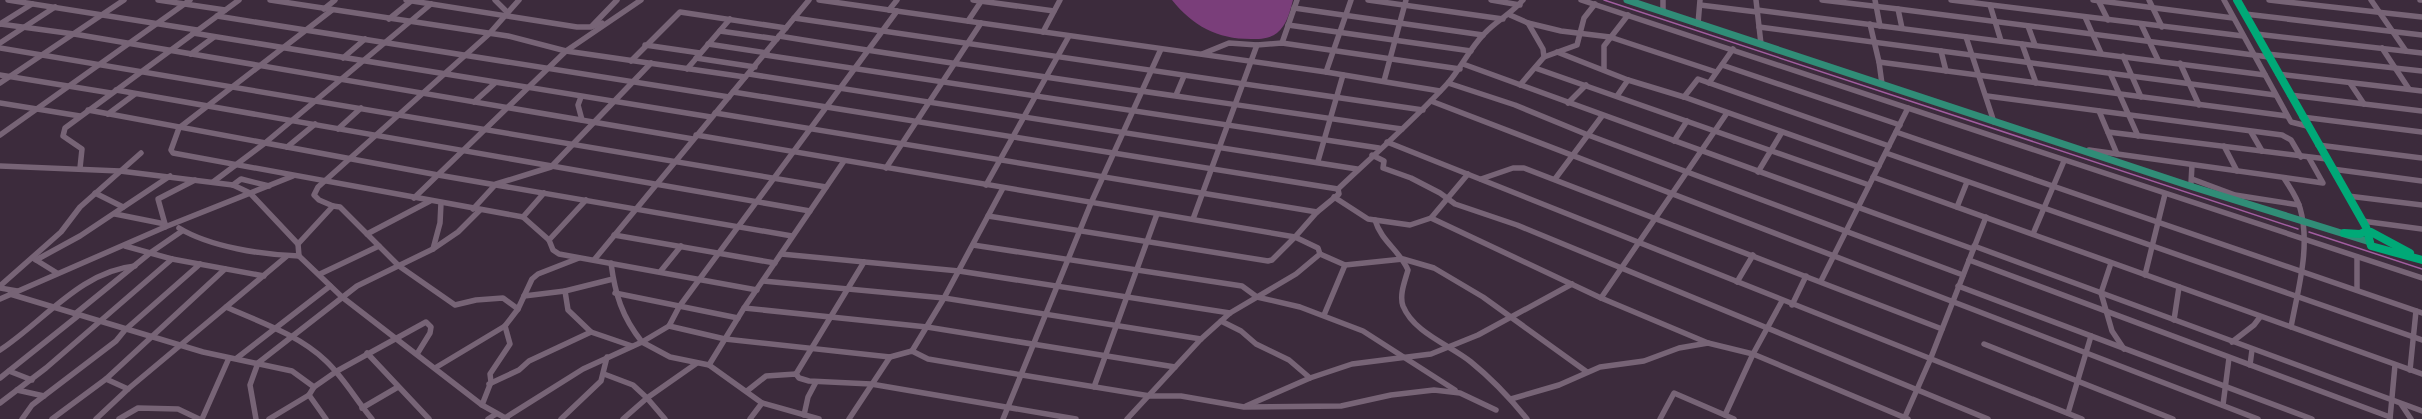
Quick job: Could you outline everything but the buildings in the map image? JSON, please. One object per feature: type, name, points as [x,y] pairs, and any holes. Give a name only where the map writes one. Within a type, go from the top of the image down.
[{"type":"highway","points":[[2235,0],[2245,14],[2289,95],[2366,228],[2381,247]]},
{"type":"highway","points":[[2344,234],[2360,234],[2366,228]]},
{"type":"highway","points":[[2366,228],[2371,244],[2421,259]]},
{"type":"highway","points":[[2366,228],[2421,259]]},
{"type":"main road","points":[[1628,0],[1994,122],[2371,244]]},
{"type":"main road","points":[[2328,230],[2371,244]]},
{"type":"street","points":[[8,0],[156,23],[214,37],[363,62],[614,102],[810,129],[1317,212]]},
{"type":"street","points":[[40,5],[47,0]]},
{"type":"street","points":[[0,83],[124,0]]},
{"type":"street","points":[[158,0],[225,10]]},
{"type":"street","points":[[0,135],[190,0]]},
{"type":"street","points":[[80,168],[82,149],[63,136],[62,132],[88,110],[239,0]]},
{"type":"street","points":[[270,0],[523,39],[566,51],[687,69],[841,88],[930,101],[1358,169]]},
{"type":"street","points":[[324,9],[335,0]]},
{"type":"street","points":[[389,19],[409,0],[506,13],[577,27],[591,27],[615,17]]},
{"type":"street","points":[[495,0],[506,13]]},
{"type":"street","points":[[518,309],[503,298],[476,300],[455,306],[399,266],[340,207],[333,206],[319,200],[314,195],[323,182],[400,115],[489,34],[519,0]]},
{"type":"street","points":[[591,27],[617,0]]},
{"type":"street","points":[[414,198],[566,51],[641,0]]},
{"type":"street","points":[[594,260],[657,184],[674,161],[766,54],[809,0]]},
{"type":"street","points":[[819,0],[1326,72],[1440,91]]},
{"type":"street","points":[[888,10],[897,0]]},
{"type":"street","points":[[973,0],[1054,11]]},
{"type":"street","points":[[1043,32],[1060,0]]},
{"type":"street","points":[[1282,43],[1297,0]]},
{"type":"street","points":[[1326,72],[1351,0]]},
{"type":"street","points":[[1368,0],[1406,2],[1503,19]]},
{"type":"street","points":[[1491,0],[1520,5]]},
{"type":"street","points":[[988,216],[1270,262],[1317,212],[1338,194],[1338,189],[1379,148],[1423,110],[1460,69],[1483,35],[1510,15],[1523,0]]},
{"type":"street","points":[[1581,0],[2422,278]]},
{"type":"street","points":[[1663,0],[1663,12]]},
{"type":"street","points":[[1756,0],[1761,44]]},
{"type":"street","points":[[1822,0],[2254,55],[2422,71]]},
{"type":"street","points":[[1875,0],[1880,26]]},
{"type":"street","points":[[1951,0],[2243,36]]},
{"type":"street","points":[[2008,0],[2011,8]]},
{"type":"street","points":[[2093,0],[2233,18]]},
{"type":"street","points":[[2099,0],[2108,20]]},
{"type":"street","points":[[2149,0],[2162,27]]},
{"type":"street","points":[[2224,0],[2287,116],[2293,124],[2307,126]]},
{"type":"street","points":[[2269,0],[2422,17]]},
{"type":"street","points":[[2371,0],[2406,51]]},
{"type":"street","points":[[968,21],[982,1]]},
{"type":"street","points":[[213,182],[265,144],[363,62],[409,22],[428,2]]},
{"type":"street","points":[[1384,81],[1397,41],[1406,2]]},
{"type":"street","points":[[1698,24],[1700,3],[2158,60],[2265,75]]},
{"type":"street","points":[[0,24],[32,4]]},
{"type":"street","points":[[1520,85],[1544,57],[1577,45],[1584,18],[1595,4]]},
{"type":"street","points":[[1990,5],[2001,41]]},
{"type":"street","points":[[0,43],[54,8]]},
{"type":"street","points":[[1294,8],[1483,35]]},
{"type":"street","points":[[1898,9],[1902,28]]},
{"type":"street","points":[[332,10],[179,128],[171,150],[173,153],[235,166],[524,217],[549,240],[553,250],[579,258],[756,290]]},
{"type":"street","points":[[175,224],[182,231],[262,256],[299,256],[320,274],[342,297],[396,337],[482,405],[506,419],[567,379],[607,357],[642,342],[669,326],[679,307],[699,279],[897,11]]},
{"type":"street","points":[[631,61],[678,12],[786,28]]},
{"type":"street","points":[[2245,14],[2422,34]]},
{"type":"street","points":[[1510,15],[1528,23],[1610,37],[1716,72]]},
{"type":"street","points":[[1604,69],[1604,47],[1628,15]]},
{"type":"street","points":[[217,16],[728,97]]},
{"type":"street","points":[[2085,17],[2101,53]]},
{"type":"street","points":[[794,18],[881,32],[1423,110]]},
{"type":"street","points":[[687,69],[730,19]]},
{"type":"street","points":[[886,168],[981,23]]},
{"type":"street","points":[[1528,23],[1543,49],[1544,57]]},
{"type":"street","points":[[0,24],[74,34],[259,67],[593,123],[792,152],[1295,237],[1318,248],[1320,254],[1345,265],[1402,259],[1434,268],[1483,297],[1508,317],[1563,353],[1587,372]]},
{"type":"street","points":[[1870,24],[1873,42],[1879,62],[1882,84]]},
{"type":"street","points":[[2141,24],[2158,60]]},
{"type":"street","points":[[1288,25],[1471,51]]},
{"type":"street","points":[[2028,26],[2035,45]]},
{"type":"street","points":[[1759,27],[2275,95]]},
{"type":"street","points":[[720,31],[868,49],[1402,129]]},
{"type":"street","points":[[2256,34],[2422,53]]},
{"type":"street","points":[[986,184],[1069,36]]},
{"type":"street","points":[[191,54],[214,37]]},
{"type":"street","points":[[1966,37],[1987,96],[1994,122]]},
{"type":"street","points":[[343,58],[365,39]]},
{"type":"street","points":[[1201,55],[1229,43],[1257,45],[1282,43],[1460,69]]},
{"type":"street","points":[[708,44],[943,82],[1379,148]]},
{"type":"street","points":[[2022,44],[2036,83]]},
{"type":"street","points":[[645,45],[755,66]]},
{"type":"street","points":[[1193,219],[1218,147],[1236,104],[1257,45]]},
{"type":"street","points":[[0,48],[826,187]]},
{"type":"street","points":[[2382,48],[2409,89]]},
{"type":"street","points":[[1003,419],[1091,203],[1161,49]]},
{"type":"street","points":[[1709,83],[1733,49]]},
{"type":"street","points":[[1941,51],[1946,71]]},
{"type":"street","points":[[1557,52],[1604,69],[1628,80],[1684,97],[1879,166]]},
{"type":"street","points":[[2123,56],[2141,97]]},
{"type":"street","points":[[1879,62],[2287,116]]},
{"type":"street","points":[[473,209],[496,184],[551,167],[651,63]]},
{"type":"street","points":[[2180,63],[2200,105]]},
{"type":"street","points":[[1463,64],[1701,152],[2101,292],[2252,350],[2422,411]]},
{"type":"street","points":[[1722,65],[1900,125]]},
{"type":"street","points":[[1535,68],[1716,130],[1869,185]]},
{"type":"street","points":[[2110,73],[2138,136]]},
{"type":"street","points":[[2278,74],[2422,91]]},
{"type":"street","points":[[0,75],[208,106],[810,211]]},
{"type":"street","points":[[1318,162],[1343,75]]},
{"type":"street","points":[[1176,95],[1184,76]]},
{"type":"street","points":[[1684,97],[1697,79],[1889,146]]},
{"type":"street","points":[[1617,96],[1628,80]]},
{"type":"street","points":[[474,102],[495,83]]},
{"type":"street","points":[[1448,83],[1515,105],[1686,173],[1963,275]]},
{"type":"street","points":[[2350,83],[2364,104]]},
{"type":"street","points":[[1568,103],[1586,85]]},
{"type":"street","points":[[733,92],[1338,189]]},
{"type":"street","points":[[108,114],[135,94]]},
{"type":"street","points":[[2289,95],[2422,111]]},
{"type":"street","points":[[580,96],[578,105],[582,120]]},
{"type":"street","points":[[1987,96],[2289,138],[2301,157]]},
{"type":"street","points":[[1431,101],[1574,154],[2258,419]]},
{"type":"street","points":[[0,103],[80,116]]},
{"type":"street","points":[[338,129],[361,108]]},
{"type":"street","points":[[1821,281],[1908,108]]},
{"type":"street","points":[[88,110],[287,148],[792,236]]},
{"type":"street","points":[[2099,111],[2117,154]]},
{"type":"street","points":[[1601,298],[1727,113]]},
{"type":"street","points":[[1555,179],[1602,116]]},
{"type":"street","points":[[2302,117],[2422,132]]},
{"type":"street","points":[[1674,141],[1687,121]]},
{"type":"street","points":[[287,148],[315,124]]},
{"type":"street","points":[[1758,172],[1782,132]]},
{"type":"street","points":[[1896,132],[2419,312],[2413,336],[2410,370]]},
{"type":"street","points":[[2108,132],[2326,159]]},
{"type":"street","points":[[2251,132],[2262,152]]},
{"type":"street","points":[[1387,142],[1792,305],[2082,419]]},
{"type":"street","points":[[2318,145],[2422,158]]},
{"type":"street","points":[[2224,146],[2237,171]]},
{"type":"street","points":[[2078,149],[2323,183],[2310,158]]},
{"type":"street","points":[[0,287],[34,259],[61,232],[75,212],[120,170],[141,153]]},
{"type":"street","points":[[1886,153],[2422,340]]},
{"type":"street","points":[[1372,155],[1384,161],[1382,168],[1411,178],[1455,204],[1517,224],[1988,419]]},
{"type":"street","points":[[2033,234],[2064,160]]},
{"type":"street","points":[[708,365],[792,236],[844,161]]},
{"type":"street","points":[[2190,186],[2192,179],[2192,165]]},
{"type":"street","points":[[0,166],[120,170],[233,185],[250,194],[298,244],[299,256]]},
{"type":"street","points":[[1481,180],[1518,167],[1555,179],[1942,329]]},
{"type":"street","points":[[2332,169],[2422,181]]},
{"type":"street","points":[[1334,197],[1363,216],[1375,220],[1410,225],[1431,218],[1468,174]]},
{"type":"street","points":[[34,259],[80,236],[170,176]]},
{"type":"street","points":[[0,299],[57,273],[125,246],[165,226],[175,224],[293,176]]},
{"type":"street","points":[[1873,177],[2422,374]]},
{"type":"street","points":[[2284,178],[2299,205],[2303,239],[2300,270],[2291,327]]},
{"type":"street","points":[[233,185],[241,179],[270,186]]},
{"type":"street","points":[[2192,179],[2235,195],[2299,205]]},
{"type":"street","points":[[165,226],[158,199],[196,180]]},
{"type":"street","points":[[1956,207],[1967,182]]},
{"type":"street","points":[[912,351],[944,298],[1003,188]]},
{"type":"street","points":[[95,193],[123,207]]},
{"type":"street","points":[[524,217],[544,193]]},
{"type":"street","points":[[2145,275],[2165,194]]},
{"type":"street","points":[[2348,196],[2422,205]]},
{"type":"street","points":[[549,240],[586,200]]},
{"type":"street","points":[[367,234],[430,201]]},
{"type":"street","points":[[433,249],[440,222],[441,203]]},
{"type":"street","points":[[298,244],[333,206]]},
{"type":"street","points":[[256,419],[250,386],[258,363],[357,286],[433,249],[458,232],[480,210]]},
{"type":"street","points":[[115,214],[165,226]]},
{"type":"street","points":[[1094,387],[1157,214]]},
{"type":"street","points":[[1431,218],[1601,298],[1708,343],[1753,354],[1906,419],[1916,389],[1930,360],[1952,300],[1986,217]]},
{"type":"street","points":[[1375,220],[1378,235],[1402,259],[1408,270],[1402,305],[1417,324],[1472,362],[1511,399],[1527,419]]},
{"type":"street","points":[[2366,228],[2422,229]]},
{"type":"street","points":[[0,378],[150,253],[182,231]]},
{"type":"street","points":[[614,235],[719,252],[775,263]]},
{"type":"street","points":[[973,245],[1069,258],[1242,286],[1257,297],[1291,304],[1324,315],[1363,331],[1460,393],[1496,410]]},
{"type":"street","points":[[125,246],[172,259],[264,276]]},
{"type":"street","points":[[320,274],[378,246]]},
{"type":"street","points":[[660,272],[681,246]]},
{"type":"street","points":[[781,254],[959,271],[1230,313]]},
{"type":"street","points":[[1127,419],[1150,396],[1201,339],[1220,321],[1230,313],[1296,274],[1320,254]]},
{"type":"street","points":[[96,419],[128,389],[287,256]]},
{"type":"street","points":[[1737,282],[1753,256]]},
{"type":"street","points":[[2357,290],[2358,257]]},
{"type":"street","points":[[435,368],[505,326],[518,309],[532,279],[538,274],[579,258]]},
{"type":"street","points":[[34,259],[57,273]]},
{"type":"street","points":[[0,403],[32,380],[172,259]]},
{"type":"street","points":[[1969,260],[2390,418],[2395,365]]},
{"type":"street","points":[[796,374],[829,317],[864,262]]},
{"type":"street","points":[[2111,262],[2101,292],[2112,331],[2124,349]]},
{"type":"street","points":[[611,263],[615,293],[621,314],[642,342],[670,357],[708,365],[762,403],[819,419]]},
{"type":"street","points":[[22,419],[32,405],[62,384],[122,336],[125,330],[200,264]]},
{"type":"street","points":[[1324,315],[1345,265]]},
{"type":"street","points":[[0,350],[28,331],[81,287],[102,274],[120,267],[135,266]]},
{"type":"street","points":[[52,419],[106,378],[153,337],[226,269]]},
{"type":"street","points":[[1792,305],[1806,276]]},
{"type":"street","points":[[524,296],[565,291],[613,279]]},
{"type":"street","points":[[763,281],[944,298],[1201,339]]},
{"type":"street","points":[[1244,406],[1310,378],[1364,362],[1423,356],[1450,347],[1478,335],[1508,317],[1572,284]]},
{"type":"street","points":[[237,358],[330,286]]},
{"type":"street","points":[[1958,286],[2312,419]]},
{"type":"street","points":[[0,287],[17,291]]},
{"type":"street","points":[[2174,320],[2179,287]]},
{"type":"street","points":[[565,291],[568,310],[592,332],[632,346]]},
{"type":"street","points":[[615,293],[738,318]]},
{"type":"street","points":[[10,294],[125,330],[182,344],[229,358],[237,358],[292,371],[314,387]]},
{"type":"street","points":[[1725,415],[1753,354],[1782,301]]},
{"type":"street","points":[[226,307],[273,330],[291,336],[316,352],[337,371],[362,408],[372,419]]},
{"type":"street","points":[[744,308],[927,327],[1176,367]]},
{"type":"street","points":[[2232,342],[2254,325],[2260,317]]},
{"type":"street","points":[[1220,321],[1241,332],[1256,344],[1280,355],[1310,378]]},
{"type":"street","points":[[270,419],[309,395],[314,387],[367,353],[421,323],[429,324],[430,333],[418,354]]},
{"type":"street","points":[[482,405],[489,384],[490,374],[510,344],[505,326]]},
{"type":"street","points":[[669,326],[726,339],[811,347],[890,357],[912,351],[928,359],[1094,387],[1150,396],[1181,396],[1244,406],[1323,408],[1426,390],[1460,393]]},
{"type":"street","points":[[489,384],[519,370],[529,361],[592,332]]},
{"type":"street","points":[[2068,413],[2091,336]]},
{"type":"street","points":[[1511,399],[1559,385],[1600,367],[1644,361],[1679,348],[1708,343]]},
{"type":"street","points":[[1984,344],[2173,419]]},
{"type":"street","points":[[2250,365],[2252,350]]},
{"type":"street","points":[[367,353],[429,419]]},
{"type":"street","points":[[561,419],[596,386],[604,374],[607,357]]},
{"type":"street","points":[[849,419],[890,357]]},
{"type":"street","points":[[119,419],[138,408],[178,409],[200,419],[229,358]]},
{"type":"street","points":[[2223,405],[2229,358]]},
{"type":"street","points":[[623,419],[646,398],[697,363]]},
{"type":"street","points":[[9,371],[32,380]]},
{"type":"street","points":[[604,374],[629,382],[643,392],[646,398],[665,419]]},
{"type":"street","points":[[747,391],[766,376],[796,374],[804,380],[816,382],[871,384],[1076,419]]},
{"type":"street","points":[[106,378],[128,389]]},
{"type":"street","points":[[804,415],[808,397],[816,382]]},
{"type":"street","points":[[362,408],[398,387]]},
{"type":"street","points":[[17,390],[44,396]]},
{"type":"street","points":[[1660,419],[1674,393],[1734,419]]},
{"type":"street","points":[[309,395],[326,419]]},
{"type":"street","points":[[750,419],[762,403]]},
{"type":"street","points":[[2401,403],[2411,419]]},
{"type":"street","points":[[2154,419],[2155,412]]},
{"type":"street","points":[[2237,419],[2238,412]]},
{"type":"street","points":[[488,419],[496,414]]},
{"type":"shaded area","points":[[1172,0],[1293,0],[1286,22],[1277,33],[1268,38],[1251,39],[1227,37],[1217,34],[1197,24]]},
{"type":"waterway","points":[[1604,0],[2298,229]]},
{"type":"waterway","points":[[2309,232],[2422,269]]}]
